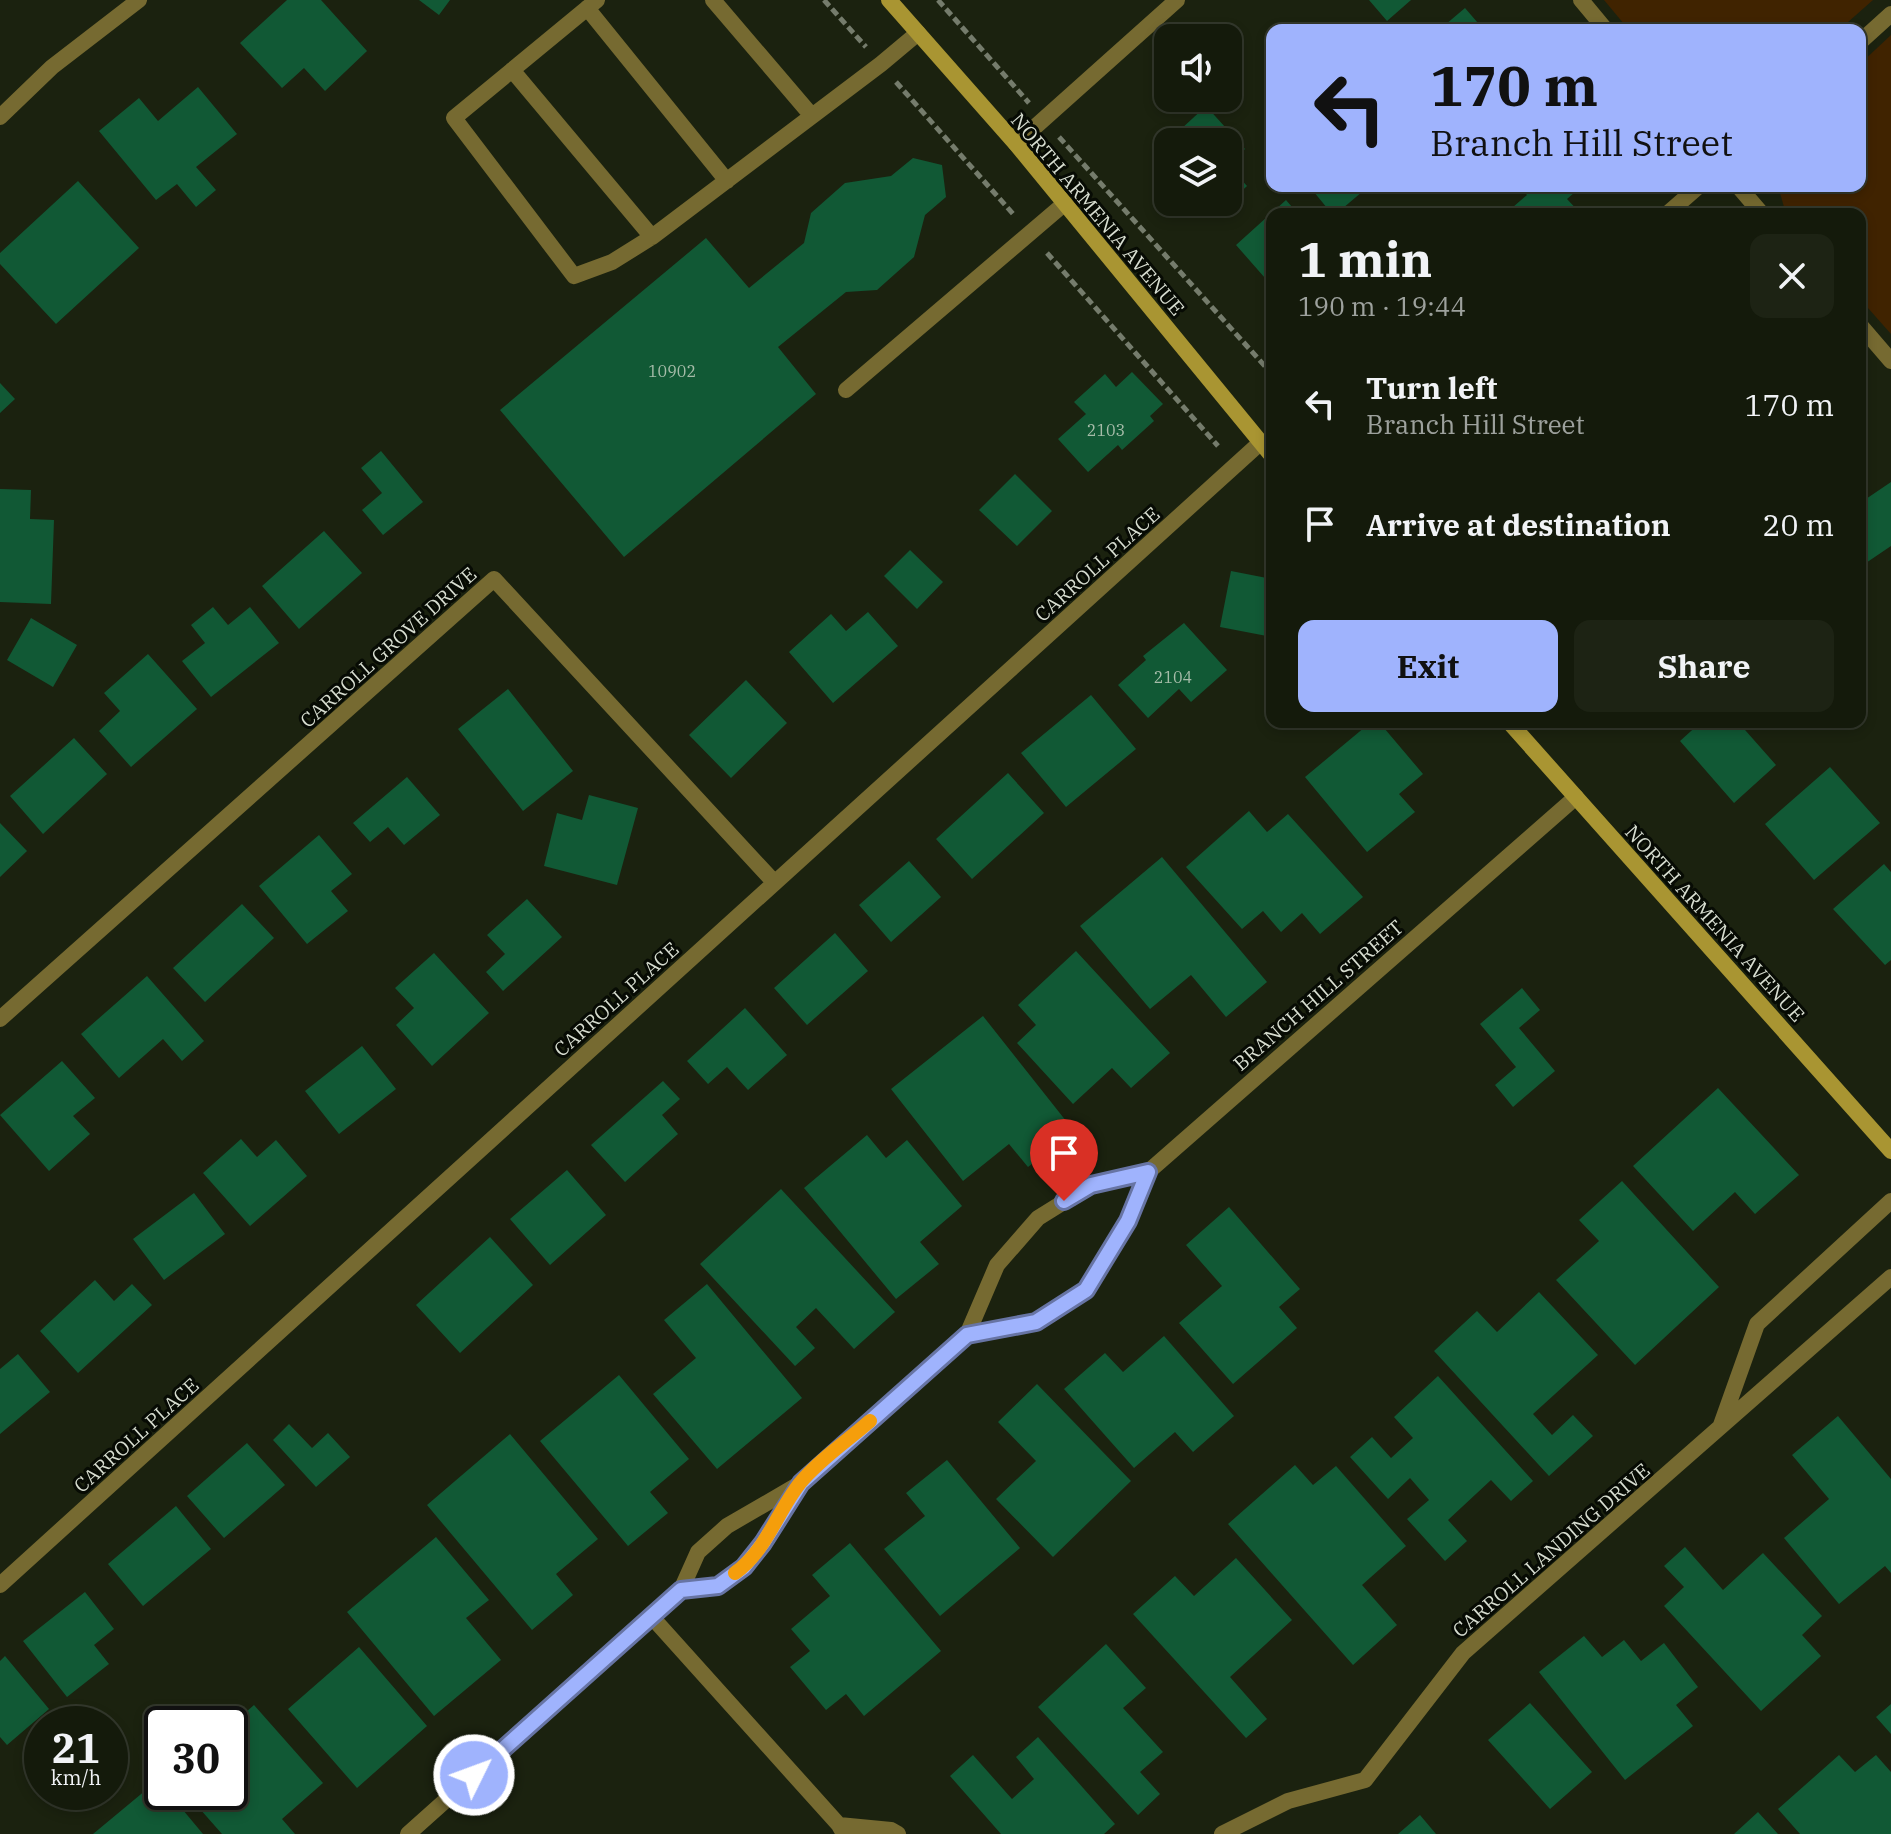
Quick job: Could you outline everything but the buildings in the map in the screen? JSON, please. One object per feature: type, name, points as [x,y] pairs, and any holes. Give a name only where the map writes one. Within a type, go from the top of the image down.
[{"type":"main road","name":"NORTH ARMENIA AVENUE","points":[[889,0],[1016,144],[1266,450]]},
{"type":"main road","name":"NORTH ARMENIA AVENUE","points":[[1514,728],[1891,1151]]},
{"type":"street","points":[[0,117],[52,67],[139,0]]},
{"type":"street","points":[[713,0],[812,116]]},
{"type":"street","points":[[1016,144],[1177,0]]},
{"type":"street","points":[[1581,0],[1601,24]]},
{"type":"street","points":[[727,181],[592,4],[454,118],[574,276],[612,262],[652,237],[727,181],[812,116],[918,33]]},
{"type":"street","points":[[1866,37],[1891,14]]},
{"type":"street","points":[[512,70],[652,237]]},
{"type":"street","points":[[1674,208],[1692,192]]},
{"type":"street","points":[[1743,192],[1757,208]]},
{"type":"street","points":[[846,390],[1064,204]]},
{"type":"street","points":[[1866,332],[1891,361]]},
{"type":"street","name":"CARROLL PLACE","points":[[0,1585],[1260,443]]},
{"type":"street","name":"CARROLL GROVE DRIVE","points":[[0,1019],[494,579],[774,882]]},
{"type":"street","name":"BRANCH HILL STREET","points":[[967,1335],[1036,1322],[1086,1290],[1128,1221],[1148,1172],[1576,797]]},
{"type":"street","name":"BRANCH HILL STREET","points":[[408,1834],[681,1590],[698,1552],[727,1526],[801,1483],[967,1335],[997,1265],[1038,1218],[1091,1185],[1148,1172]]},
{"type":"street","name":"CARROLL LANDING DRIVE","points":[[1721,1427],[1757,1324],[1891,1201]]},
{"type":"street","name":"CARROLL LANDING DRIVE","points":[[1222,1834],[1288,1801],[1365,1780],[1463,1653],[1891,1277]]},
{"type":"street","name":"BRANCH HILL STREET","points":[[681,1590],[718,1586],[744,1567],[801,1483]]},
{"type":"street","points":[[651,1616],[842,1830],[891,1830],[898,1834]]},
{"type":"path","points":[[938,0],[1266,367]]},
{"type":"shaded area","points":[[1604,0],[1873,0],[1846,24],[1624,24]]},
{"type":"shaded area","points":[[1891,35],[1891,334],[1866,306],[1866,208],[1784,208],[1780,192],[1866,192],[1866,58]]},
{"type":"slow traffic","points":[[735,1573],[744,1567],[763,1543],[801,1483],[870,1421]]},
{"type":"route","points":[[474,1775],[681,1590],[718,1586],[744,1567],[801,1483],[967,1335],[1036,1322],[1086,1290],[1128,1221],[1148,1172],[1091,1185],[1064,1201]]}]
